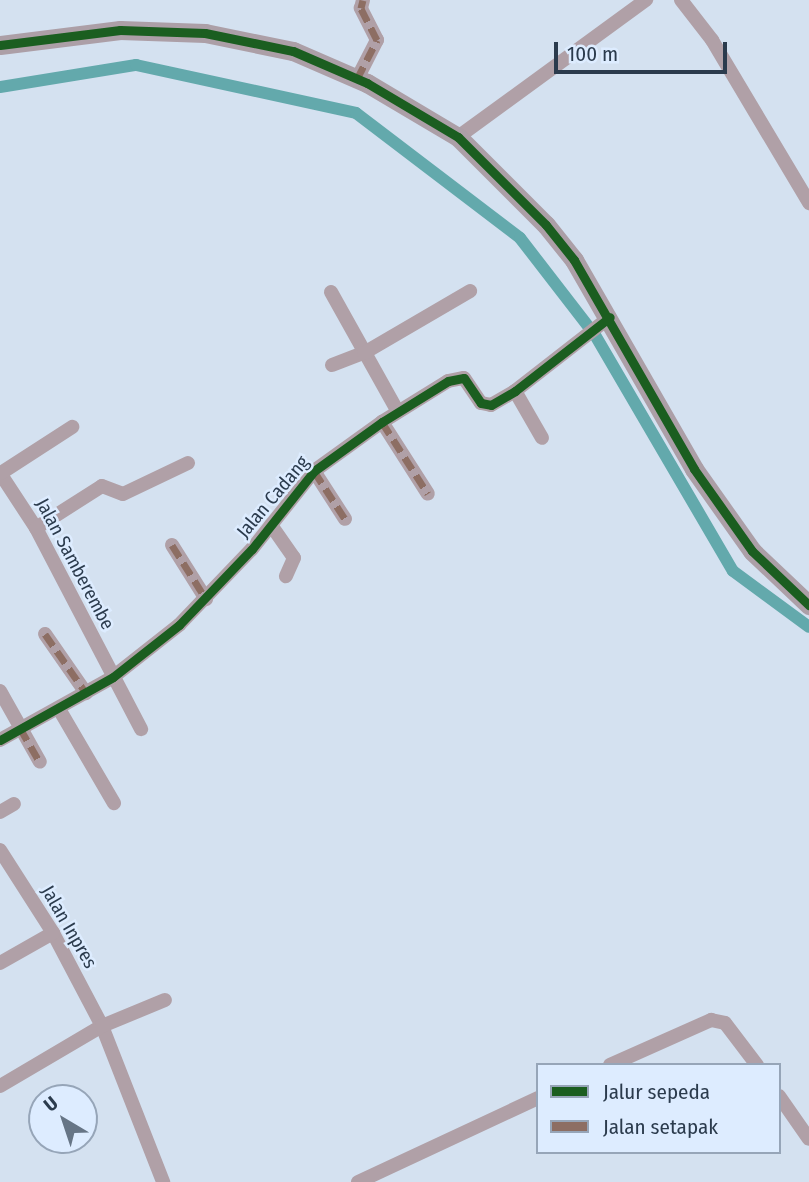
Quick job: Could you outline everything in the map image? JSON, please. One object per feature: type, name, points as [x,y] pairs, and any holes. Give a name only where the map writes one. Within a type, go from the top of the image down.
[{"type":"street","points":[[357,79],[377,40],[361,8],[363,0]]},
{"type":"street","points":[[458,137],[646,0]]},
{"type":"street","points":[[681,0],[712,40],[809,203]]},
{"type":"street","points":[[0,45],[120,30],[205,33],[293,51],[357,79],[458,137],[546,225],[694,469],[752,551],[809,605]]},
{"type":"street","points":[[332,365],[364,353],[470,291]]},
{"type":"street","points":[[331,292],[398,412]]},
{"type":"street","name":"Jalan Cadang","points":[[0,740],[113,677],[206,599],[314,471],[383,422],[448,381],[464,378],[485,405],[515,391],[605,320]]},
{"type":"street","points":[[515,391],[541,438]]},
{"type":"street","points":[[383,422],[428,495]]},
{"type":"street","points":[[0,473],[72,427]]},
{"type":"street","points":[[36,528],[102,486],[123,494],[188,463]]},
{"type":"street","points":[[314,471],[345,519]]},
{"type":"street","name":"Jalan Samberembe","points":[[0,473],[36,528],[141,729]]},
{"type":"street","points":[[271,525],[294,558],[286,576]]},
{"type":"street","points":[[172,545],[206,599]]},
{"type":"street","points":[[45,634],[86,693]]},
{"type":"street","points":[[0,691],[40,762]]},
{"type":"street","points":[[59,709],[114,803]]},
{"type":"street","points":[[0,812],[14,804]]},
{"type":"street","name":"Jalan Inpres","points":[[0,850],[53,933],[102,1026],[122,1067],[163,1182]]},
{"type":"street","points":[[0,963],[53,933]]},
{"type":"street","points":[[0,1086],[102,1026],[165,1000]]},
{"type":"street","points":[[614,1063],[711,1020],[725,1023],[755,1063]]},
{"type":"street","points":[[358,1182],[536,1099]]},
{"type":"street","points":[[781,1099],[809,1139]]},
{"type":"waterway","points":[[0,87],[136,65],[356,113],[520,238],[595,335],[733,571],[809,627]]},
{"type":"marked path","points":[[357,79],[377,40],[361,8],[363,0]]},
{"type":"marked path","points":[[382,422],[428,494]]},
{"type":"marked path","points":[[314,471],[345,519]]},
{"type":"marked path","points":[[172,545],[206,599]]},
{"type":"marked path","points":[[45,634],[86,693]]},
{"type":"marked path","points":[[20,728],[40,762]]},
{"type":"cycle path","points":[[0,45],[120,30],[205,33],[293,51],[367,83],[458,137],[546,225],[574,260],[694,469],[752,551],[809,605]]},
{"type":"cycle path","points":[[0,740],[113,677],[179,625],[252,549],[314,471],[382,422],[448,381],[464,378],[481,403],[491,405],[515,391],[610,317]]}]
